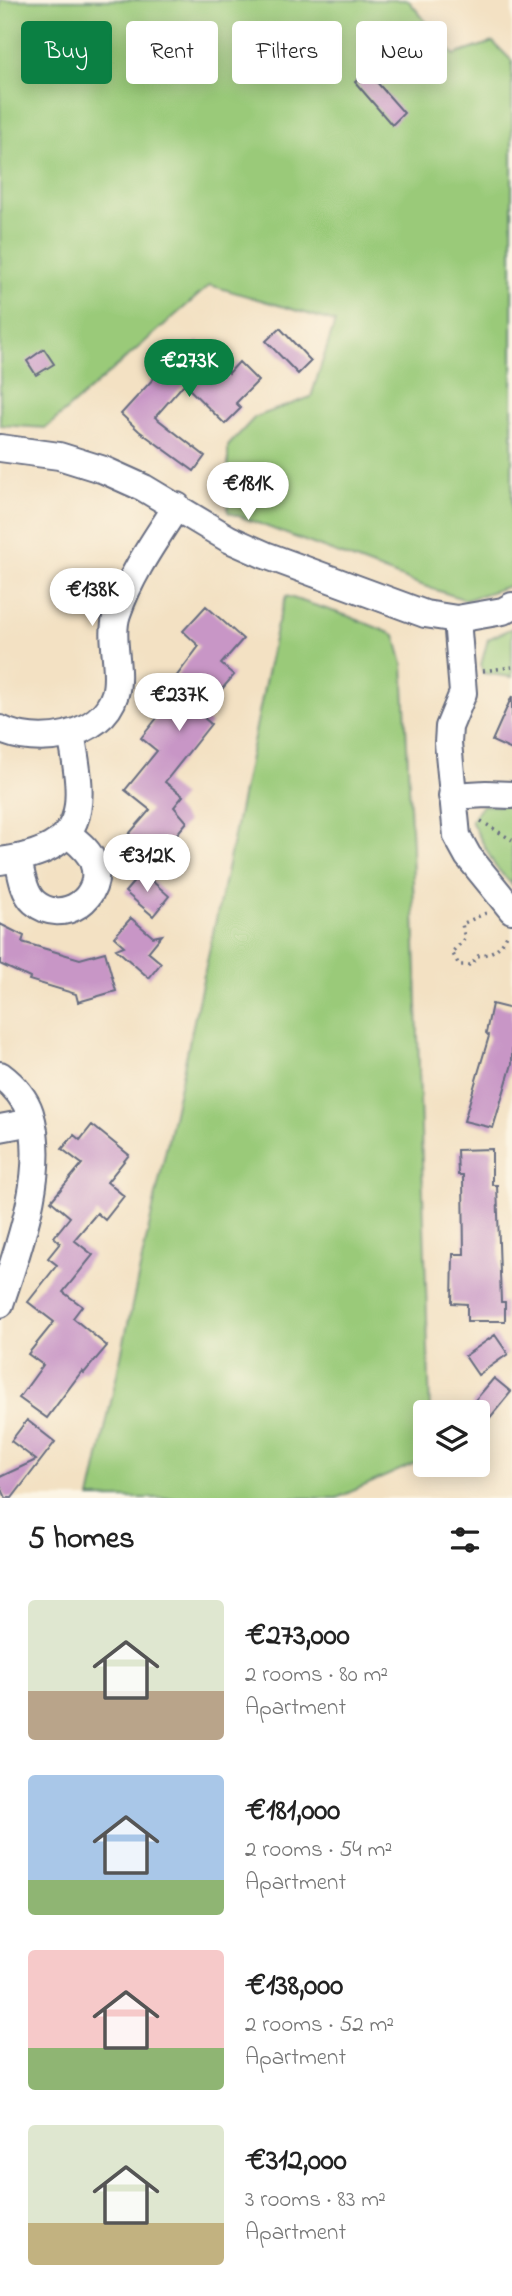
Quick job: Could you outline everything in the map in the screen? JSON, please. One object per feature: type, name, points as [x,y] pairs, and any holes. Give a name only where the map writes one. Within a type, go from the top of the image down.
[{"type":"street","points":[[0,448],[59,456],[85,463],[144,488],[229,539],[265,555],[425,614],[457,619],[503,611],[512,606]]},
{"type":"street","points":[[0,729],[43,737],[71,733],[88,728],[106,712],[116,693],[116,618],[123,598],[177,506]]},
{"type":"street","points":[[457,619],[463,693],[449,727],[448,743],[457,836],[504,917]]},
{"type":"street","points":[[68,834],[93,860],[96,884],[81,904],[63,911],[52,911],[33,901],[9,859],[52,846],[68,834],[74,825],[79,776],[71,733]]},
{"type":"street","points":[[452,796],[512,795]]},
{"type":"street","points":[[0,1075],[17,1091],[29,1110],[35,1157],[22,1231],[0,1302]]},
{"type":"street","points":[[0,1128],[32,1122]]},
{"type":"path","points":[[476,671],[512,667]]},
{"type":"path","points":[[472,817],[512,840]]},
{"type":"path","points":[[504,917],[503,944],[492,953],[478,956],[471,965],[459,965],[452,952],[465,939],[462,924],[504,917]]},
{"type":"green space","points":[[0,0],[408,0],[426,21],[356,21],[356,84],[447,84],[447,47],[454,55],[493,42],[512,61],[512,585],[466,600],[228,512],[228,446],[255,417],[311,397],[335,322],[210,285],[46,428],[0,425]]},
{"type":"green space","points":[[286,596],[395,635],[403,664],[412,847],[430,1400],[413,1400],[413,1464],[337,1498],[90,1498],[229,860],[276,629]]},
{"type":"green space","points":[[512,628],[512,677],[483,673],[481,665],[488,639]]},
{"type":"green space","points":[[483,805],[512,806],[512,885],[495,866],[471,821]]},
{"type":"building","points":[[357,84],[378,84],[404,113],[392,125]]},
{"type":"building","points":[[280,328],[311,361],[298,374],[266,341]]},
{"type":"building","points":[[198,341],[229,373],[239,362],[258,381],[236,403],[241,408],[225,424],[184,384],[155,417],[205,456],[194,471],[139,431],[121,414],[166,365],[170,369]]},
{"type":"building","points":[[44,349],[54,364],[36,375],[27,361]]},
{"type":"building","points":[[206,606],[243,639],[221,664],[234,675],[202,712],[205,714],[203,717],[211,724],[165,782],[183,796],[174,807],[187,822],[150,866],[122,842],[150,810],[125,790],[157,751],[141,738],[169,703],[161,697],[199,646],[183,631]]},
{"type":"building","points":[[512,696],[512,750],[492,741]]},
{"type":"building","points":[[142,872],[169,896],[153,916],[125,892]]},
{"type":"building","points":[[131,918],[153,937],[162,935],[148,952],[161,963],[149,978],[116,949],[124,946],[114,937]]},
{"type":"building","points":[[0,924],[24,936],[22,942],[80,959],[105,952],[116,991],[78,1002],[76,994],[29,980],[30,978],[0,964]]},
{"type":"building","points":[[492,1004],[512,1009],[512,1064],[493,1128],[464,1121],[489,1036],[486,1033]]},
{"type":"building","points":[[92,1125],[129,1155],[107,1182],[124,1196],[105,1220],[97,1213],[74,1240],[93,1255],[63,1292],[82,1306],[73,1318],[107,1346],[84,1373],[82,1371],[47,1418],[19,1398],[43,1365],[28,1354],[54,1322],[28,1302],[57,1265],[48,1258],[60,1243],[54,1237],[70,1217],[51,1201],[82,1164],[62,1149],[74,1135],[80,1140]]},
{"type":"building","points":[[492,1149],[492,1185],[497,1185],[501,1302],[505,1302],[505,1321],[467,1321],[467,1304],[452,1303],[453,1254],[464,1254],[463,1175],[458,1175],[457,1150]]},
{"type":"building","points":[[495,1335],[508,1354],[478,1375],[465,1356]]},
{"type":"building","points":[[494,1378],[511,1392],[490,1418],[490,1400],[475,1400]]},
{"type":"building","points":[[27,1420],[55,1442],[12,1498],[6,1498],[0,1485],[0,1477],[36,1460],[11,1441]]}]
